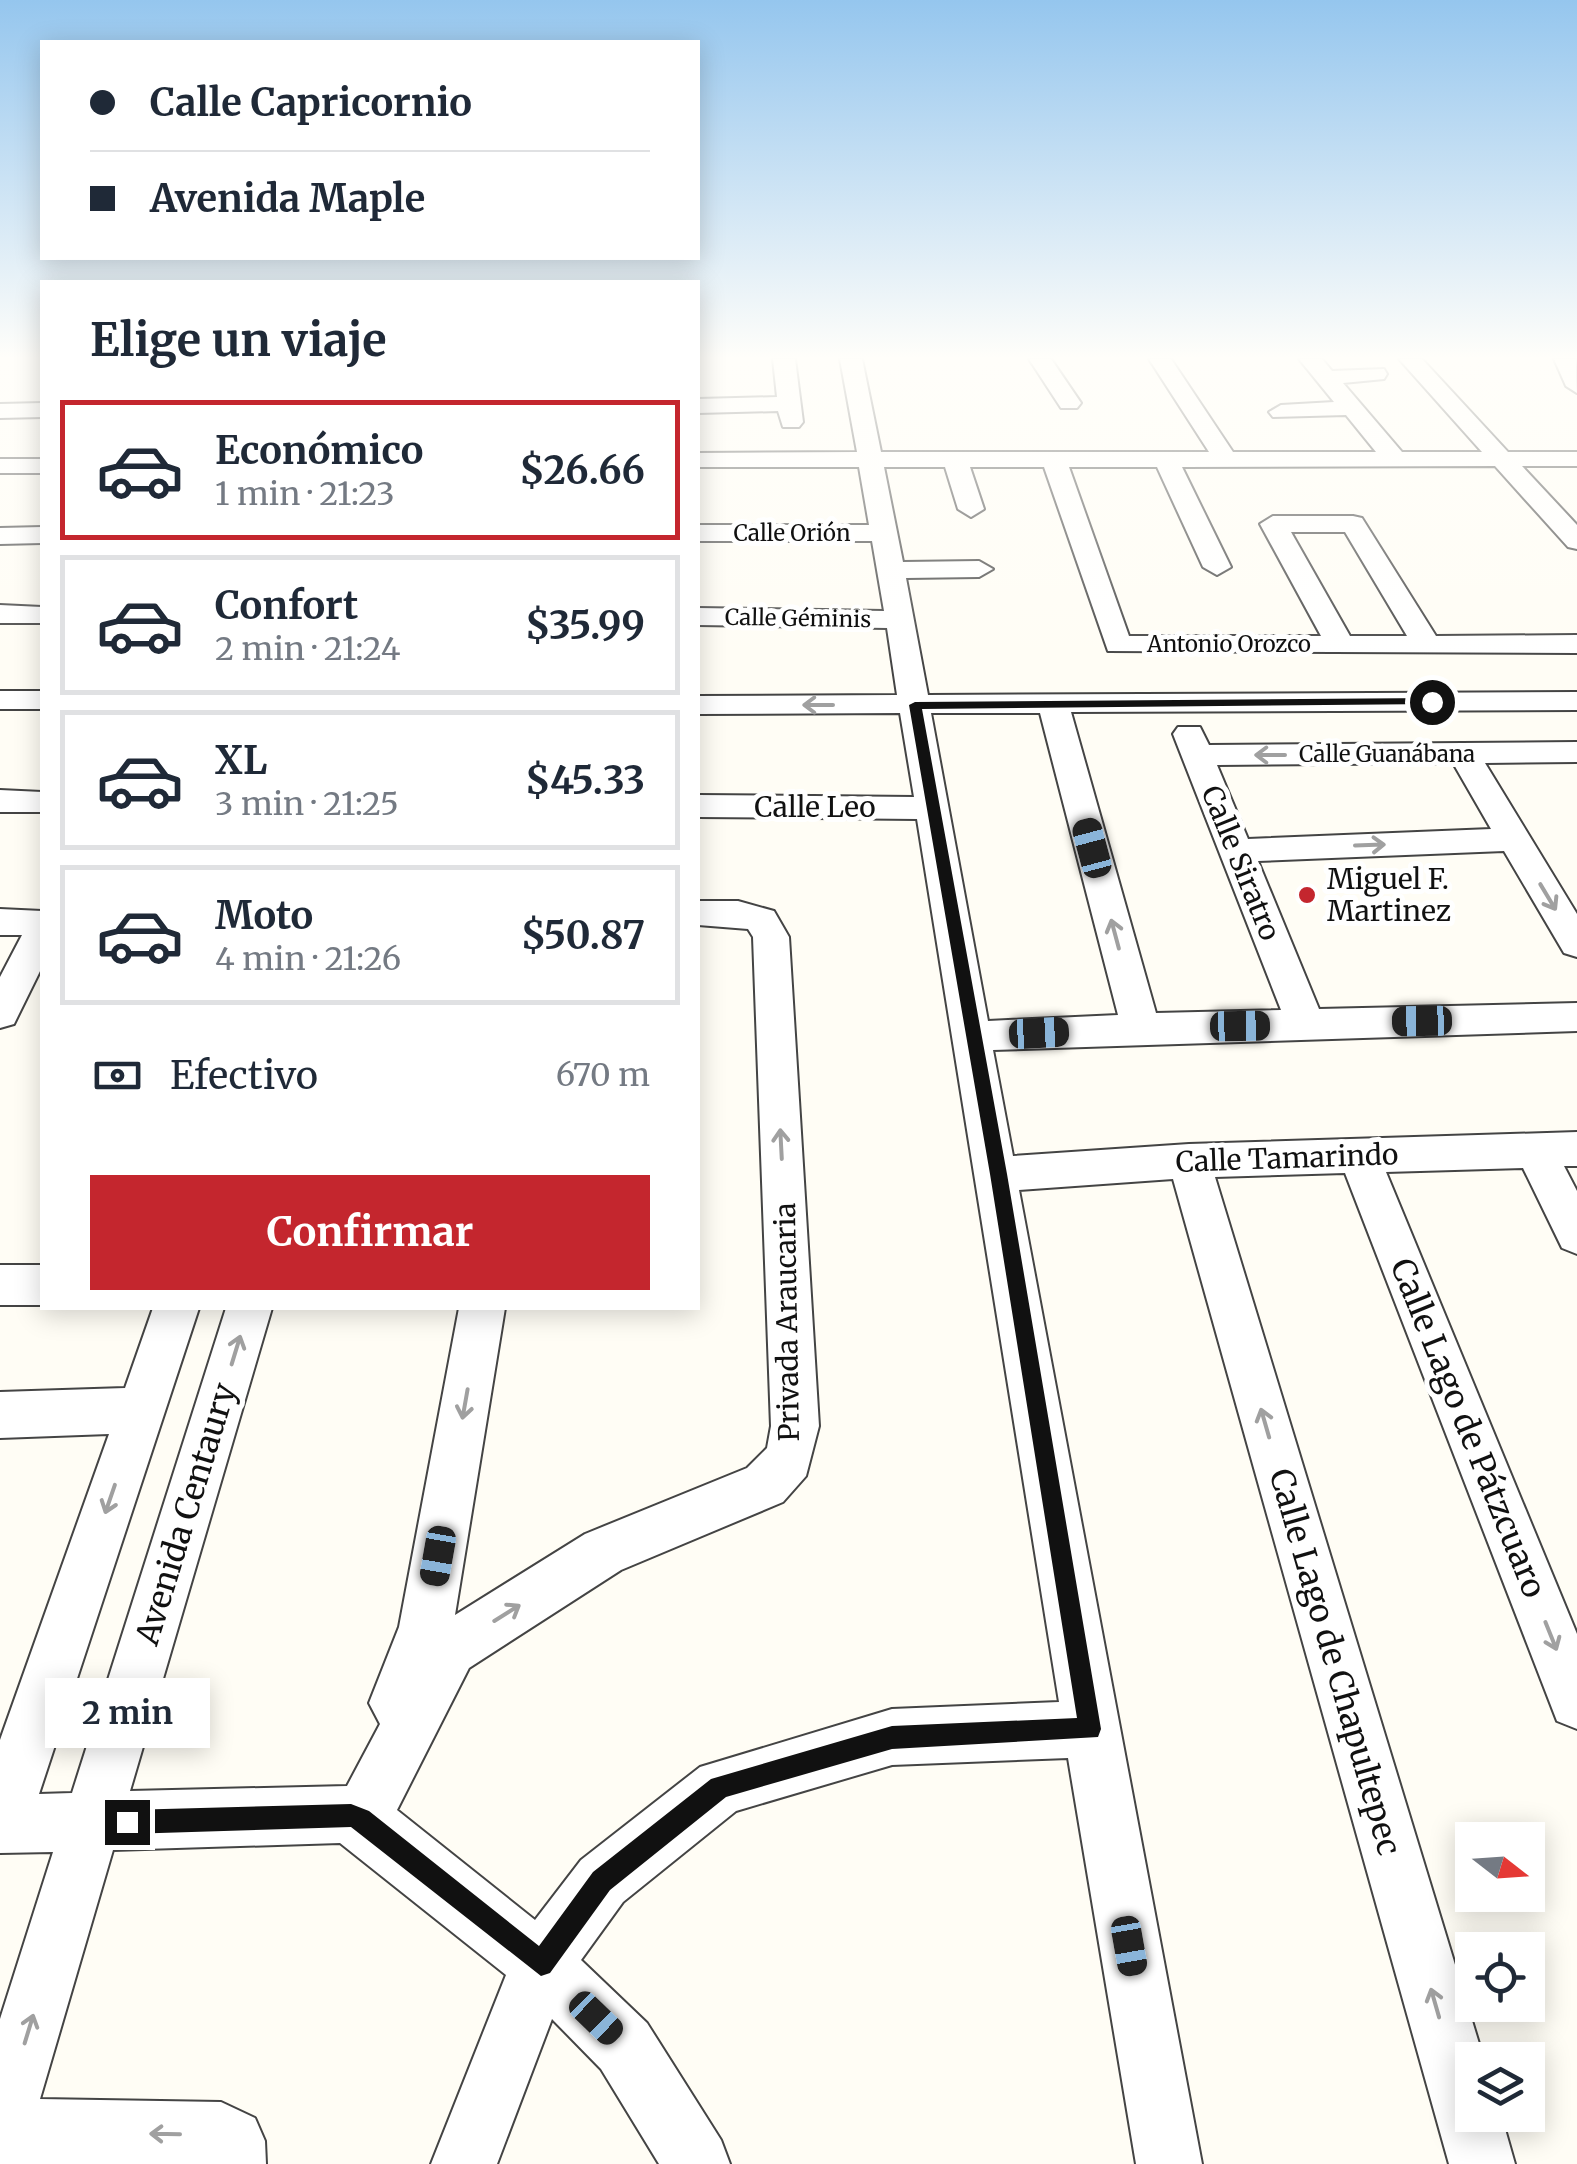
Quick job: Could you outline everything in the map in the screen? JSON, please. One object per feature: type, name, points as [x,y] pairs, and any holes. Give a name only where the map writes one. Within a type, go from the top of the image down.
[{"type":"street","points":[[870,460],[1169,2164]]},
{"type":"street","points":[[955,460],[971,510]]},
{"type":"street","name":"Antonio Orozco","points":[[1054,460],[1118,645],[1577,644]]},
{"type":"street","points":[[1218,567],[1166,460],[1494,460],[1577,541]]},
{"type":"street","points":[[1494,460],[1577,570]]},
{"type":"street","points":[[0,466],[40,466]]},
{"type":"street","points":[[1340,644],[1273,524],[1353,524],[1426,643]]},
{"type":"street","name":"Calle Orión","points":[[700,532],[889,552],[979,569]]},
{"type":"street","points":[[0,536],[40,535]]},
{"type":"street","points":[[0,614],[40,614]]},
{"type":"street","name":"Calle Géminis","points":[[700,617],[900,620]]},
{"type":"street","points":[[0,700],[40,700]]},
{"type":"street","points":[[700,705],[1577,701]]},
{"type":"street","name":"Calle Siratro","points":[[1177,703],[1306,1024]]},
{"type":"street","points":[[1054,704],[1141,1028]]},
{"type":"street","name":"Calle Guanábana","points":[[1197,755],[1577,752]]},
{"type":"street","points":[[1462,753],[1577,944]]},
{"type":"street","points":[[0,801],[40,802]]},
{"type":"street","name":"Calle Leo","points":[[700,806],[932,808]]},
{"type":"street","points":[[1237,851],[1513,839]]},
{"type":"street","name":"Privada Araucaria","points":[[438,1638],[603,1552],[765,1485],[789,1459],[795,1426],[771,937],[761,920],[738,913],[700,913]]},
{"type":"street","points":[[0,922],[40,923]]},
{"type":"street","points":[[0,1014],[40,935]]},
{"type":"street","points":[[971,1036],[1577,1017]]},
{"type":"street","name":"Calle Tamarindo","points":[[998,1174],[1189,1160],[1577,1149]]},
{"type":"street","points":[[1535,1150],[1577,1235]]},
{"type":"street","name":"Calle Lago de Pátzcuaro","points":[[1359,1156],[1577,1701]]},
{"type":"street","name":"Calle Lago de Chapultepec","points":[[1189,1160],[1482,2164]]},
{"type":"street","points":[[0,1285],[40,1285]]},
{"type":"street","points":[[175,1310],[0,1823],[350,1817],[541,1964],[624,2046],[697,2164]]},
{"type":"street","name":"Avenida Centaury","points":[[0,2122],[247,1310]]},
{"type":"street","points":[[350,1817],[385,1730],[438,1638],[482,1310]]},
{"type":"street","points":[[0,1415],[137,1421]]},
{"type":"street","points":[[0,1438],[137,1421]]},
{"type":"street","points":[[464,2164],[541,1964],[602,1881],[720,1787],[892,1737],[1090,1729]]},
{"type":"street","points":[[0,2131],[221,2136],[232,2141],[233,2164]]},
{"type":"place","name":"Miguel F. Martinez","points":[[1307,895]]},
{"type":"route","points":[[127,1822],[340,1814],[361,1819],[541,1964],[602,1881],[720,1787],[892,1737],[1090,1729],[915,705],[1432,702]]}]
